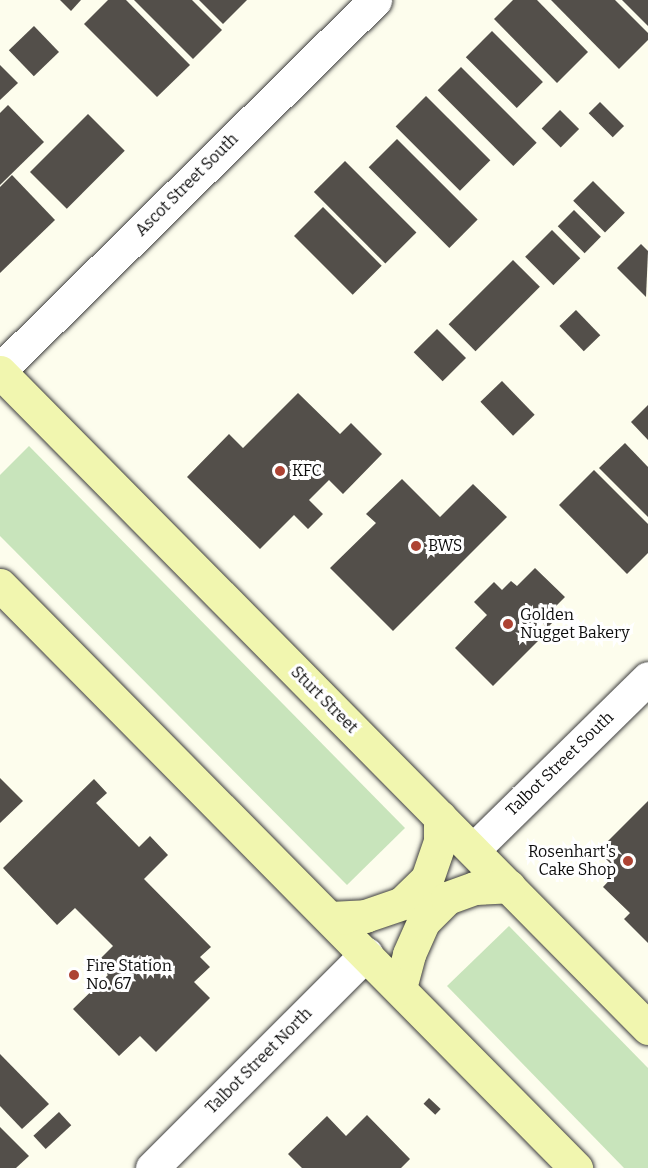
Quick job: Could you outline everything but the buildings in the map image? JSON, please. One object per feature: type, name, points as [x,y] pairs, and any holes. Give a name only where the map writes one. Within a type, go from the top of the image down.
[{"type":"main road","name":"Sturt Street","points":[[0,371],[648,1028]]},
{"type":"main road","points":[[0,585],[576,1168]]},
{"type":"main road","points":[[330,918],[365,916],[402,903],[427,879],[440,842],[440,817]]},
{"type":"main road","points":[[400,988],[409,954],[423,922],[447,898],[475,888],[508,886]]},
{"type":"street","name":"Ascot Street South","points":[[0,371],[375,0]]},
{"type":"street","name":"Talbot Street South","points":[[473,850],[648,678]]},
{"type":"street","name":"Talbot Street North","points":[[152,1168],[366,954]]},
{"type":"green space","points":[[29,446],[405,828],[347,885],[0,536],[0,475]]},
{"type":"green space","points":[[509,926],[648,1068],[648,1168],[624,1168],[447,986]]},
{"type":"place","name":"KFC","points":[[280,471]]},
{"type":"place","name":"BWS","points":[[416,546]]},
{"type":"place","name":"Golden Nugget Bakery","points":[[508,624]]},
{"type":"place","name":"Rosenhart's Cake Shop","points":[[628,861]]},
{"type":"place","name":"Fire Station No. 67","points":[[74,975]]}]
